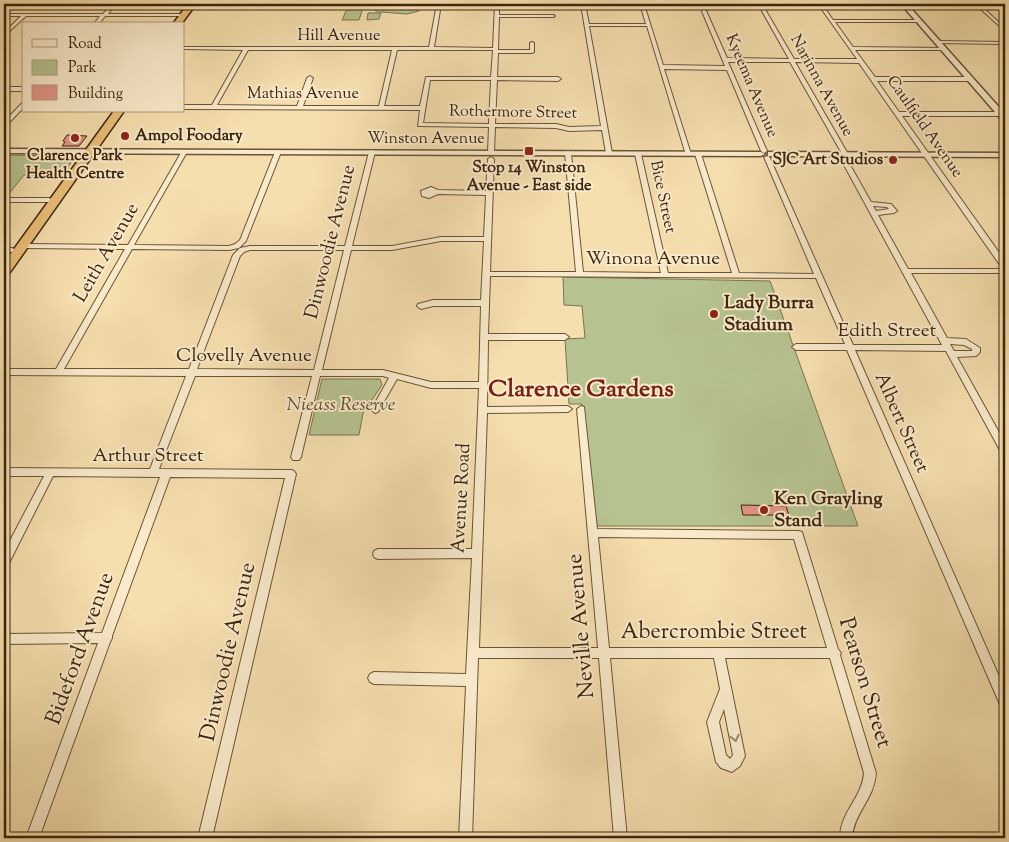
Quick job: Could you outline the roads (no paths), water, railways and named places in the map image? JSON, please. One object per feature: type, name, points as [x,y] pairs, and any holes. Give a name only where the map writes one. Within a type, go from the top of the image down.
[{"type":"highway","points":[[185,18],[192,4]]},
{"type":"highway","points":[[185,18],[197,4]]},
{"type":"highway","points":[[87,152],[112,112]]},
{"type":"highway","points":[[4,261],[118,112]]},
{"type":"highway","points":[[4,272],[15,249]]},
{"type":"street","points":[[98,22],[114,4]]},
{"type":"street","points":[[431,49],[439,4]]},
{"type":"street","name":"Avenue Road","points":[[465,838],[484,385],[487,239],[496,4]]},
{"type":"street","points":[[584,4],[608,153]]},
{"type":"street","points":[[642,4],[688,154]]},
{"type":"street","name":"Kyeema Avenue","points":[[701,4],[766,154]]},
{"type":"street","name":"Narinna Avenue","points":[[760,4],[843,154]]},
{"type":"street","name":"Caulfield Avenue","points":[[820,4],[1005,266]]},
{"type":"street","points":[[904,4],[1004,116]]},
{"type":"street","points":[[977,4],[1005,30]]},
{"type":"street","points":[[4,14],[185,18]]},
{"type":"street","points":[[4,35],[26,15]]},
{"type":"street","points":[[496,16],[553,16]]},
{"type":"street","points":[[832,21],[919,21]]},
{"type":"street","points":[[587,25],[648,25]]},
{"type":"street","points":[[938,42],[1005,43]]},
{"type":"street","name":"Hill Avenue","points":[[185,48],[395,48],[532,52],[532,43]]},
{"type":"street","points":[[213,108],[246,48]]},
{"type":"street","points":[[381,108],[395,48]]},
{"type":"street","points":[[851,48],[944,49]]},
{"type":"street","points":[[725,60],[860,61]]},
{"type":"street","points":[[661,67],[728,68]]},
{"type":"street","points":[[299,108],[310,78]]},
{"type":"street","points":[[420,125],[428,78],[558,79]]},
{"type":"street","points":[[873,79],[971,79]]},
{"type":"street","points":[[4,89],[22,89]]},
{"type":"street","points":[[4,125],[22,105]]},
{"type":"street","name":"Mathias Avenue","points":[[185,108],[423,108]]},
{"type":"street","points":[[897,114],[1004,116]]},
{"type":"street","name":"Rothermore Street","points":[[420,125],[604,128]]},
{"type":"street","name":"Winston Avenue","points":[[4,151],[372,152],[491,156],[568,153],[1005,155]]},
{"type":"street","name":"Leith Avenue","points":[[59,371],[184,152]]},
{"type":"street","points":[[153,473],[278,152]]},
{"type":"street","name":"Dinwoodie Avenue","points":[[296,457],[372,152]]},
{"type":"street","points":[[568,153],[580,275]]},
{"type":"street","name":"Bice Street","points":[[638,154],[665,275]]},
{"type":"street","points":[[698,154],[736,275]]},
{"type":"street","name":"Albert Street","points":[[766,154],[1005,703]]},
{"type":"street","points":[[843,154],[905,271],[1003,442],[1005,451]]},
{"type":"street","points":[[435,192],[489,193]]},
{"type":"street","points":[[4,200],[52,200]]},
{"type":"street","points":[[868,204],[889,205],[894,211],[873,213]]},
{"type":"street","points":[[15,249],[130,246],[392,248],[441,240],[487,239]]},
{"type":"street","points":[[905,271],[1005,271]]},
{"type":"street","name":"Winona Avenue","points":[[486,274],[819,276]]},
{"type":"street","points":[[421,306],[433,303],[485,303]]},
{"type":"street","points":[[484,337],[565,337]]},
{"type":"street","name":"Edith Street","points":[[796,348],[948,348]]},
{"type":"street","name":"Clovelly Avenue","points":[[4,372],[395,375],[431,384],[484,385]]},
{"type":"street","points":[[375,410],[395,375]]},
{"type":"street","points":[[483,410],[568,409]]},
{"type":"street","name":"Neville Avenue","points":[[581,409],[621,838]]},
{"type":"street","name":"Arthur Street","points":[[4,472],[292,474]]},
{"type":"street","points":[[4,562],[50,473]]},
{"type":"street","name":"Bideford Avenue","points":[[32,838],[166,474]]},
{"type":"street","name":"Dinwoodie Avenue","points":[[205,838],[292,474]]},
{"type":"street","points":[[594,533],[798,535]]},
{"type":"street","name":"Pearson Street","points":[[798,535],[870,773],[871,784],[848,820],[846,838]]},
{"type":"street","points":[[378,554],[477,553]]},
{"type":"street","points":[[4,639],[107,638]]},
{"type":"street","name":"Abercrombie Street","points":[[473,653],[835,653]]},
{"type":"street","points":[[718,653],[726,690],[739,756],[732,766],[725,764],[720,758],[713,722],[726,690]]},
{"type":"street","points":[[374,678],[471,680]]},
{"type":"place","name":"Ampol Foodary","points":[[125,136]]},
{"type":"place","name":"Clarence Park Health Centre","points":[[75,138]]},
{"type":"place","name":"Stop 14 Winston Avenue - East side","points":[[529,151]]},
{"type":"place","name":"SJC Art Studios","points":[[893,160]]},
{"type":"place","name":"Lady Burra Stadium","points":[[714,314]]},
{"type":"place","name":"Ken Grayling Stand","points":[[764,510]]},
{"type":"district","name":"Clarence Gardens","points":[[581,390]]},
{"type":"park label","name":"Nieass Reserve","points":[[341,405]]}]
